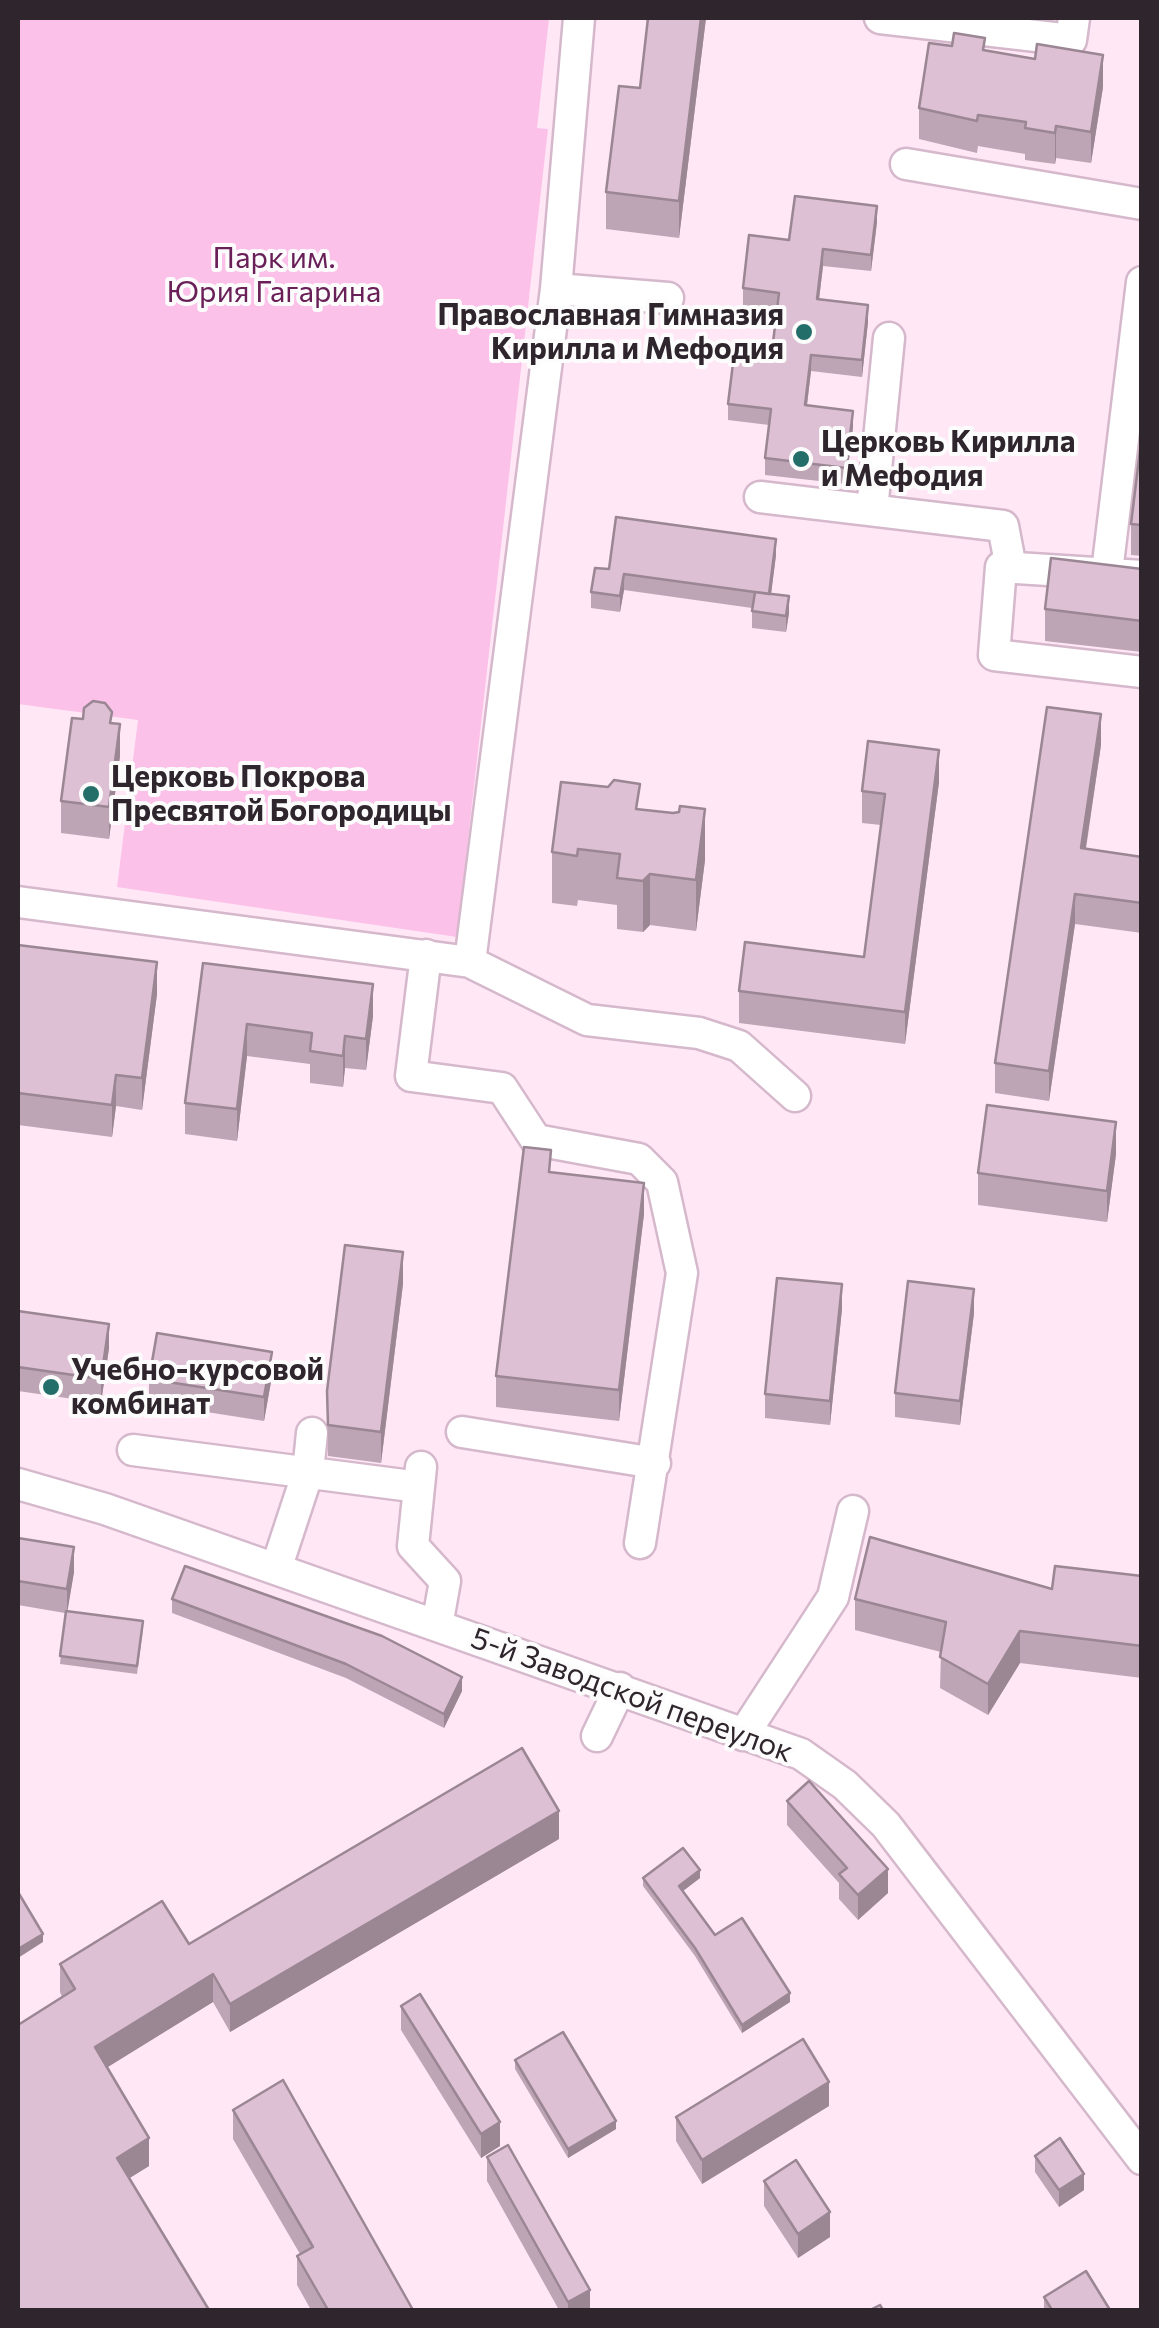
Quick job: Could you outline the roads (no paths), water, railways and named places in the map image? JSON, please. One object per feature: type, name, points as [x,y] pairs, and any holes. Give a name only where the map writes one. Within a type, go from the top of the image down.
[{"type":"street","points":[[470,962],[556,289],[579,18]]},
{"type":"street","points":[[880,18],[1071,40],[1074,18]]},
{"type":"street","points":[[906,164],[1142,204]]},
{"type":"street","points":[[1108,572],[1142,282]]},
{"type":"street","points":[[556,289],[668,298]]},
{"type":"street","points":[[872,510],[889,338]]},
{"type":"street","points":[[760,497],[1003,526],[1010,568]]},
{"type":"street","points":[[1142,576],[1002,567],[994,656],[1142,672]]},
{"type":"street","points":[[18,902],[470,962],[587,1020],[700,1033],[740,1046],[795,1096]]},
{"type":"street","points":[[426,955],[411,1076],[502,1088],[536,1140],[639,1159],[662,1182],[682,1272],[640,1543]]},
{"type":"street","points":[[462,1432],[654,1463]]},
{"type":"street","points":[[276,1569],[308,1472],[312,1434]]},
{"type":"street","points":[[133,1450],[308,1472],[420,1477],[413,1546],[444,1581],[437,1626]]},
{"type":"street","name":"5-й Заводской переулок","points":[[18,1484],[105,1509],[800,1754],[845,1785],[886,1825],[1142,2160]]},
{"type":"street","points":[[744,1735],[833,1596],[853,1511]]},
{"type":"street","points":[[597,1736],[620,1688]]},
{"type":"place","name":"Православная Гимназия Кирилла и Мефодия","points":[[804,332]]},
{"type":"place","name":"Церковь Кирилла и Мефодия","points":[[801,459]]},
{"type":"place","name":"Церковь Покрова Пресвятой Богородицы","points":[[91,794]]},
{"type":"place","name":"Учебно-курсовой комбинат","points":[[51,1387]]},
{"type":"park label","name":"Парк им. Юрия Гагарина","points":[[274,275]]}]
